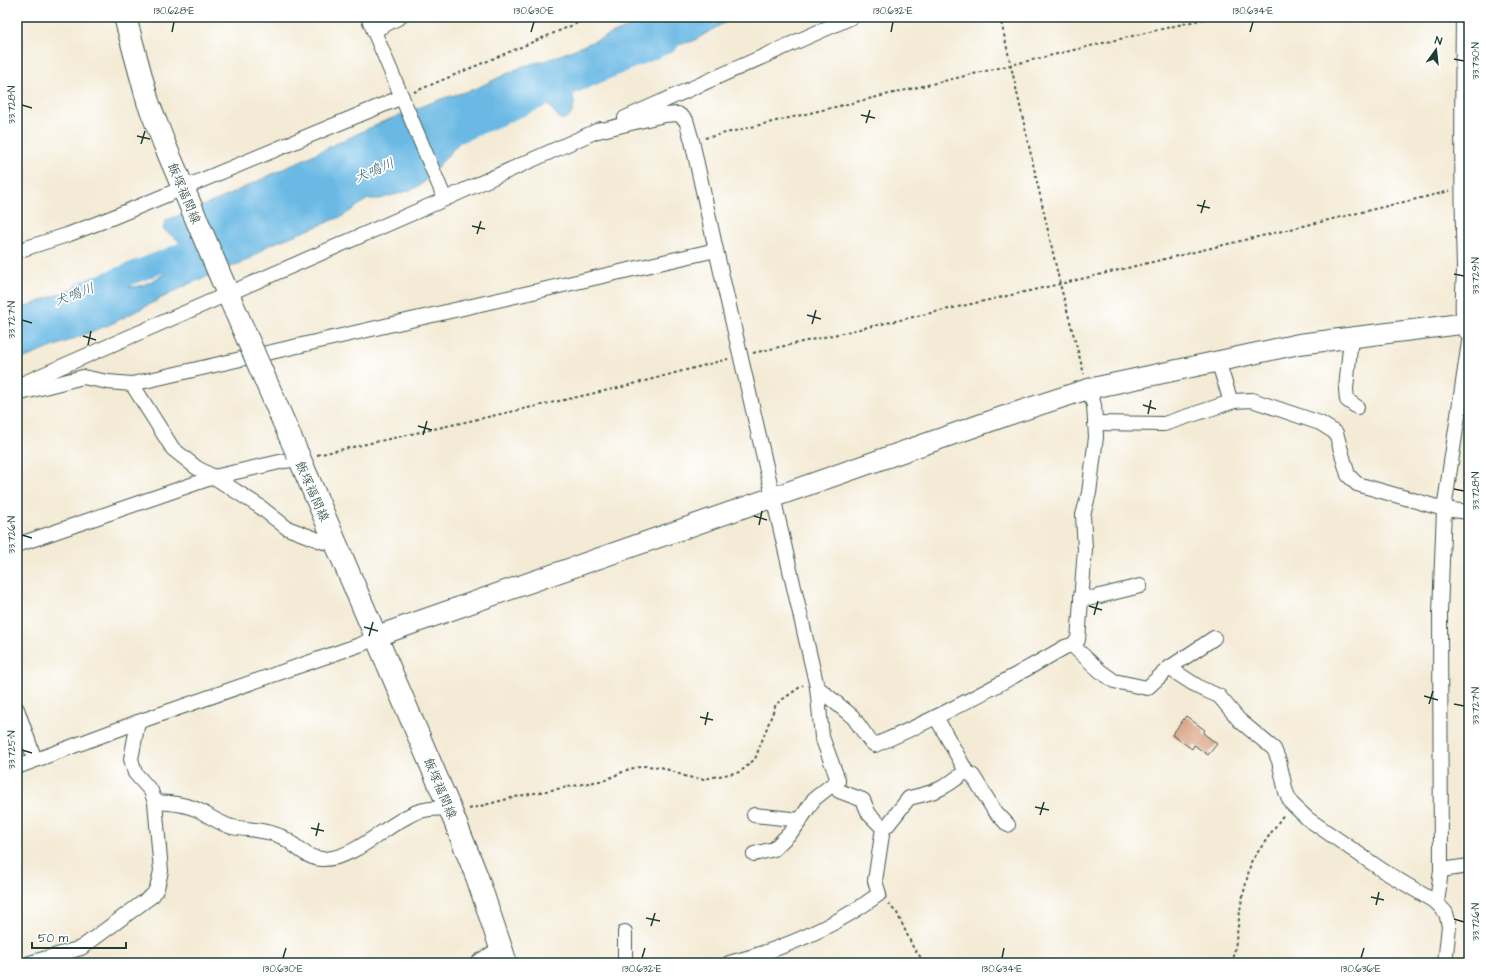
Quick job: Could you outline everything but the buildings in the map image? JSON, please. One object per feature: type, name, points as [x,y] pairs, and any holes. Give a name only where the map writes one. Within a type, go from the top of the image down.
[{"type":"main road","name":"飯塚福間線","points":[[125,17],[148,102],[228,295],[377,636],[450,809],[477,877],[505,957]]},
{"type":"street","points":[[368,17],[375,30],[445,199]]},
{"type":"street","points":[[375,30],[400,17]]},
{"type":"street","points":[[17,386],[228,295],[852,17]]},
{"type":"street","points":[[1437,903],[1441,870],[1440,613],[1444,509],[1468,332],[1464,290],[1461,188],[1463,17]]},
{"type":"street","points":[[17,251],[67,236],[184,190],[402,97]]},
{"type":"street","points":[[594,132],[664,115],[678,114],[686,120],[816,682],[822,737],[838,780],[837,787],[839,791],[863,800],[869,814],[883,828]]},
{"type":"street","points":[[17,394],[83,377],[108,382],[132,384],[716,250]]},
{"type":"street","points":[[17,767],[138,722],[362,644],[377,636],[1005,416],[1088,390],[1299,344],[1351,337],[1468,332]]},
{"type":"street","points":[[1351,337],[1347,400],[1357,407]]},
{"type":"street","points":[[1218,361],[1231,402]]},
{"type":"street","points":[[132,384],[173,449],[197,468],[214,477],[259,506],[287,528],[324,542],[335,539]]},
{"type":"street","points":[[816,682],[853,716],[870,741],[875,745],[936,717],[1065,647],[1072,645],[1078,640],[1085,549],[1083,515],[1089,493],[1096,437],[1094,405],[1088,390]]},
{"type":"street","points":[[1095,423],[1164,424],[1231,402],[1252,400],[1320,423],[1336,433],[1348,475],[1357,484],[1444,509],[1469,512]]},
{"type":"street","points":[[17,545],[214,477],[299,457]]},
{"type":"street","points":[[1081,596],[1092,598],[1140,586]]},
{"type":"street","points":[[1072,645],[1100,671],[1114,681],[1147,688],[1169,668],[1214,638]]},
{"type":"street","points":[[1169,668],[1200,688],[1219,696],[1239,720],[1274,749],[1279,761],[1286,792],[1291,803],[1308,819],[1376,866],[1437,903],[1446,913],[1449,926],[1445,963]]},
{"type":"street","points":[[17,709],[35,760]]},
{"type":"street","points":[[936,717],[966,771],[973,776],[994,810],[1008,825]]},
{"type":"street","points":[[30,963],[81,948],[153,895],[157,888],[161,871],[155,802],[151,791],[135,773],[131,759],[138,722]]},
{"type":"street","points":[[729,963],[768,953],[808,936],[838,921],[879,894],[875,881],[883,828],[887,826],[909,798],[935,793],[948,786],[966,771]]},
{"type":"street","points":[[754,854],[774,849],[800,820],[814,799],[838,780]]},
{"type":"street","points":[[155,802],[178,803],[191,807],[216,821],[232,827],[265,832],[281,837],[309,857],[322,859],[337,858],[416,812],[435,808],[450,809]]},
{"type":"street","points":[[754,815],[800,820]]},
{"type":"street","points":[[1441,870],[1469,866]]},
{"type":"street","points":[[625,932],[625,963]]},
{"type":"street","points":[[482,963],[505,957]]},
{"type":"path","points":[[402,97],[592,17]]},
{"type":"path","points":[[1000,17],[1060,284],[1088,390]]},
{"type":"path","points":[[692,141],[1212,17]]},
{"type":"path","points":[[299,457],[622,387],[741,356],[1060,284],[1461,188]]},
{"type":"path","points":[[450,809],[460,811],[519,796],[605,780],[629,769],[645,766],[661,767],[687,777],[703,779],[740,772],[755,759],[776,704],[816,682]]},
{"type":"path","points":[[1233,963],[1240,904],[1251,862],[1291,803]]},
{"type":"path","points":[[879,894],[897,913],[913,947],[925,963]]},
{"type":"water","points":[[653,17],[734,17],[693,41],[629,57],[578,86],[573,92],[574,105],[570,116],[561,120],[546,102],[541,100],[529,100],[509,105],[465,136],[423,183],[414,189],[380,199],[368,199],[343,216],[267,246],[250,259],[191,283],[111,324],[17,361],[17,310],[103,277],[129,286],[140,286],[164,274],[166,267],[183,259],[178,240],[163,229],[165,221],[220,199],[380,123],[441,99],[475,89],[523,66],[548,60]]},
{"type":"waterway","name":"犬鳴川","points":[[459,132],[668,42]]},
{"type":"waterway","name":"犬鳴川","points":[[84,292],[169,259],[210,241]]}]
